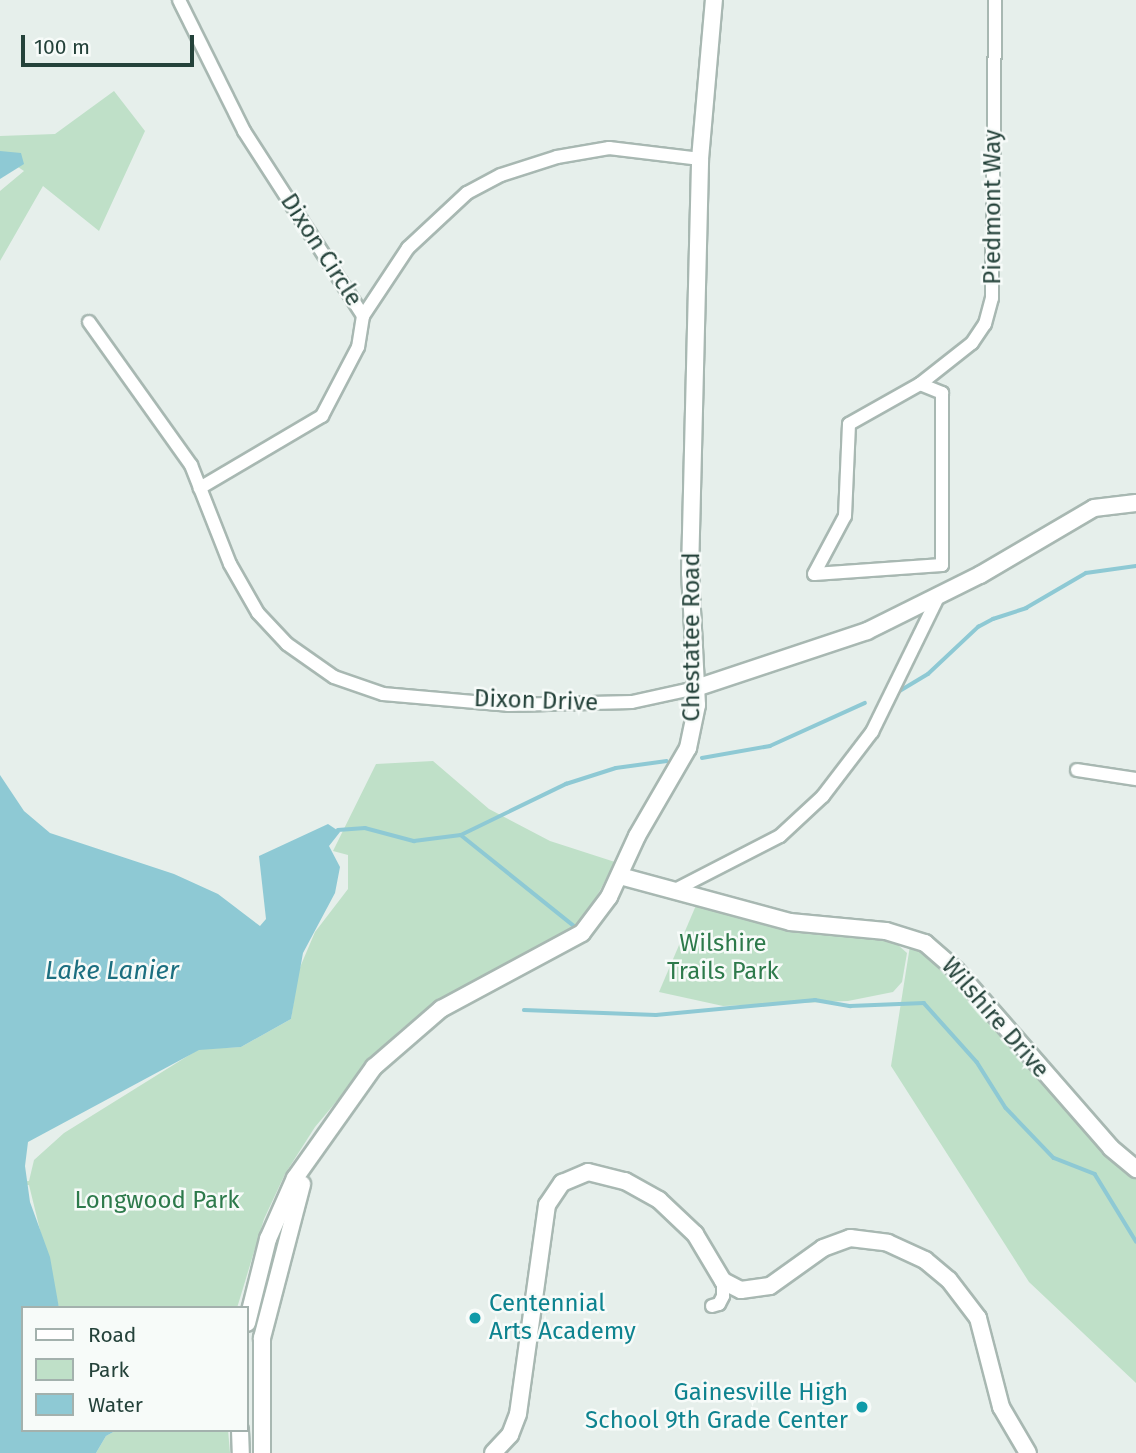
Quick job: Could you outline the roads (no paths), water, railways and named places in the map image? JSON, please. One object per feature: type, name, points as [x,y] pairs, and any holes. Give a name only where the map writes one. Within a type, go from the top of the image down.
[{"type":"street","name":"Dixon Circle","points":[[179,0],[244,131],[363,316],[358,347],[322,416],[200,488]]},
{"type":"street","name":"Chestatee Road","points":[[312,1151],[374,1067],[397,1043],[471,991],[582,933],[620,876],[637,836],[688,748],[696,688],[690,573],[701,159],[714,0]]},
{"type":"street","name":"Piedmont Way","points":[[920,384],[942,393],[942,565],[814,574],[845,516],[849,424],[920,384],[972,343],[985,324],[992,298],[995,0]]},
{"type":"street","points":[[363,316],[408,248],[467,193],[501,175],[556,157],[609,148],[701,159]]},
{"type":"street","name":"Dixon Drive","points":[[89,322],[191,465],[230,564],[258,613],[287,644],[334,677],[383,694],[508,705],[632,702],[696,688],[867,631],[939,595],[1094,508],[1136,503]]},
{"type":"street","points":[[673,891],[780,836],[823,796],[872,732],[939,595]]},
{"type":"street","points":[[1077,769],[1136,779]]},
{"type":"street","name":"Wilshire Drive","points":[[620,876],[790,922],[886,931],[925,943],[955,969],[1111,1148],[1136,1169]]},
{"type":"street","points":[[248,1319],[268,1239],[312,1151]]},
{"type":"street","points":[[262,1453],[262,1338],[312,1151]]},
{"type":"street","points":[[493,1453],[514,1426],[525,1367],[544,1214],[550,1196],[573,1176],[600,1173],[659,1200],[695,1234],[723,1281],[723,1296],[719,1304],[712,1306]]},
{"type":"street","points":[[723,1281],[748,1291],[763,1289],[823,1248],[850,1238],[888,1244],[925,1260],[949,1280],[978,1318],[1001,1407],[1028,1453]]},
{"type":"street","points":[[240,1432],[241,1453]]},
{"type":"water","points":[[0,151],[21,153],[24,164],[0,179]]},
{"type":"water","name":"Lake Lanier","points":[[0,775],[24,811],[50,833],[174,874],[218,894],[260,926],[266,919],[259,856],[328,824],[340,832],[329,846],[340,867],[335,893],[303,953],[291,1019],[241,1047],[199,1050],[28,1142],[25,1166],[30,1202],[50,1257],[59,1306],[21,1306],[21,1432],[113,1432],[106,1436],[96,1453],[0,1453]]},
{"type":"waterway","points":[[898,692],[928,674],[978,627],[993,619],[1026,608],[1086,573],[1136,566]]},
{"type":"waterway","points":[[702,758],[770,746],[865,703]]},
{"type":"waterway","points":[[338,830],[365,828],[414,841],[461,835],[566,784],[616,768],[667,761]]},
{"type":"waterway","points":[[461,835],[579,930]]},
{"type":"waterway","points":[[524,1010],[656,1015],[815,1000],[850,1006],[924,1003],[977,1062],[1006,1108],[1054,1158],[1095,1174],[1136,1241]]},
{"type":"place","name":"Centennial Arts Academy","points":[[475,1318]]},
{"type":"place","name":"Gainesville High School 9th Grade Center","points":[[862,1407]]},
{"type":"park label","name":"Wilshire Trails Park","points":[[723,958]]},
{"type":"park label","name":"Longwood Park","points":[[157,1201]]}]
